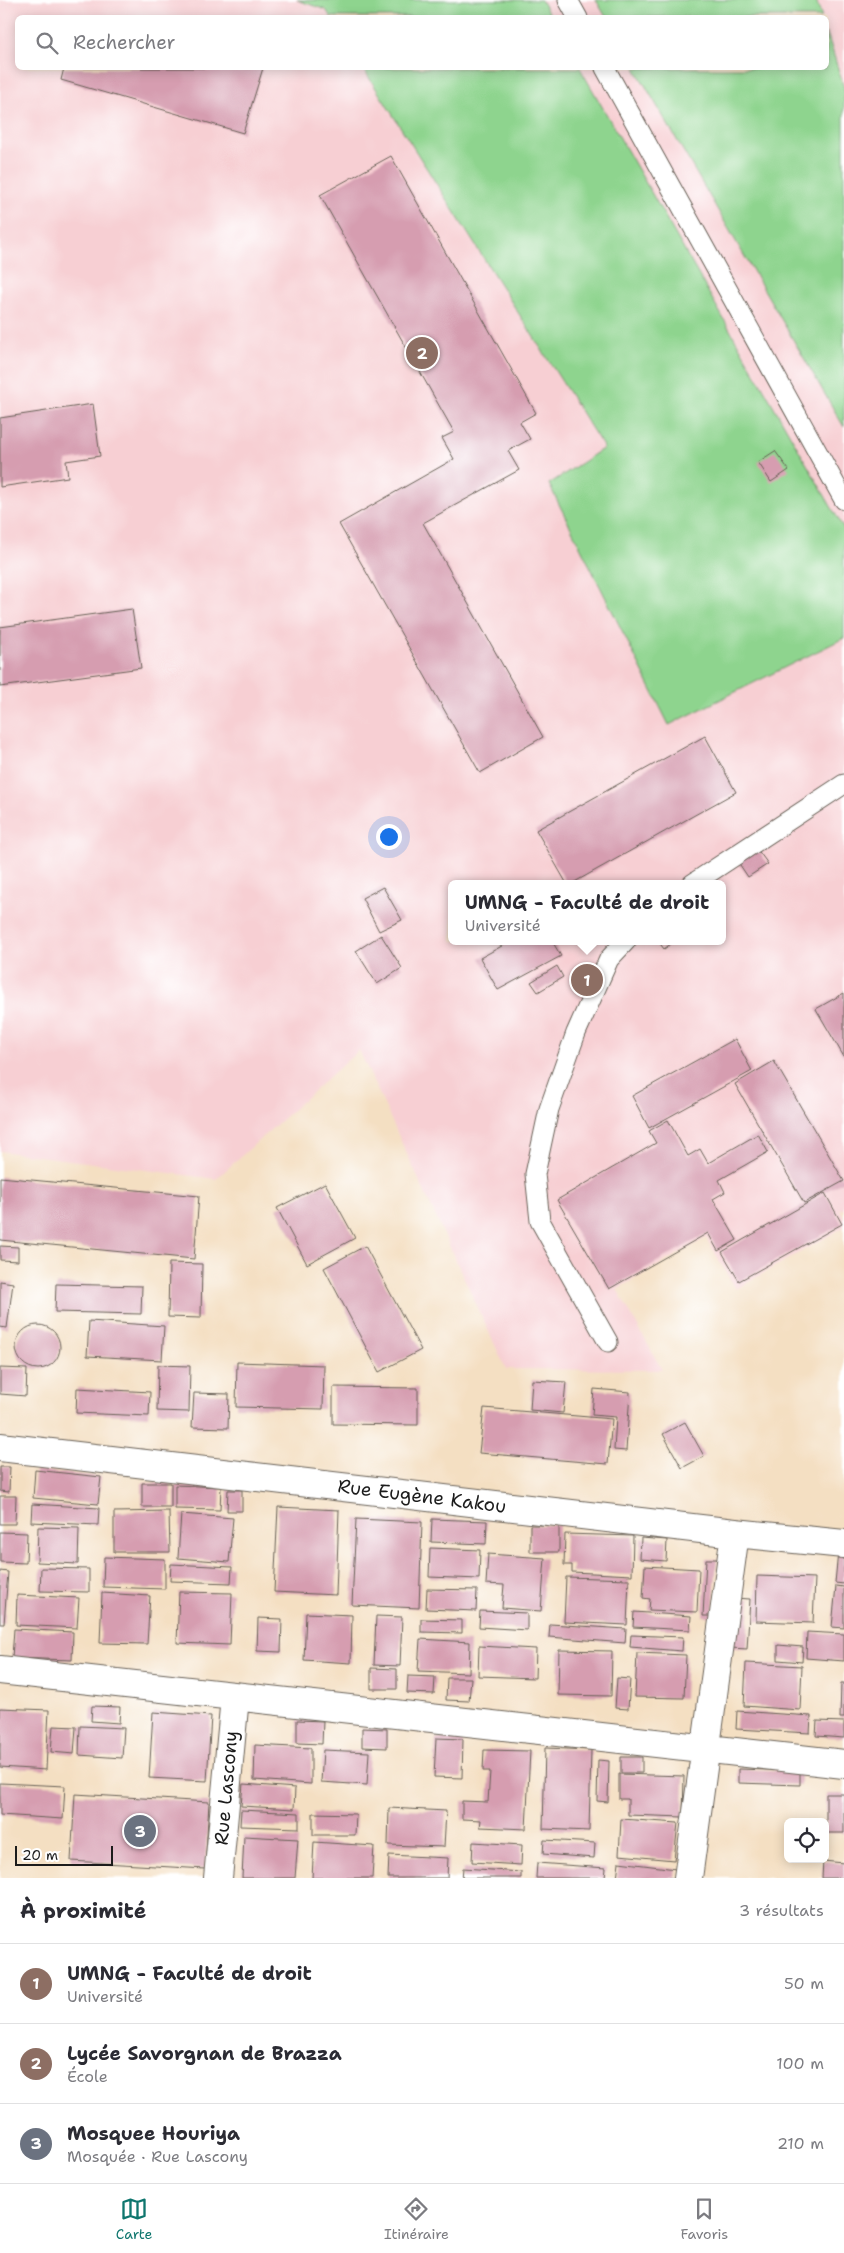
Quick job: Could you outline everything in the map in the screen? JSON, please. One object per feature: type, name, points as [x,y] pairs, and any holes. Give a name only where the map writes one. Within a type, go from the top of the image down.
[{"type":"street","name":"Rue Eugène Kakou","points":[[0,1447],[734,1533],[844,1544]]},
{"type":"street","points":[[688,1878],[734,1533]]},
{"type":"street","points":[[0,1670],[844,1764]]},
{"type":"street","name":"Rue Lascony","points":[[218,1878],[235,1697]]},
{"type":"lane","points":[[568,0],[576,15]]},
{"type":"lane","points":[[607,70],[844,500]]},
{"type":"lane","points":[[698,880],[844,784]]},
{"type":"lane","points":[[608,1342],[540,1221],[535,1174],[549,1109],[576,1034],[609,959],[622,945]]},
{"type":"shaded area","points":[[0,0],[844,0],[844,1209],[840,1209],[844,1218],[844,1227],[736,1289],[706,1238],[617,1289],[662,1370],[506,1369],[359,1050],[216,1179],[0,1151]]},
{"type":"green space","points":[[297,0],[541,0],[550,15],[330,15],[326,10]]},
{"type":"green space","points":[[596,0],[816,0],[821,15],[605,15]]},
{"type":"green space","points":[[829,39],[844,88],[844,427],[636,70],[829,70]]},
{"type":"green space","points":[[364,70],[581,70],[844,529],[844,638],[669,725],[549,484],[604,448]]},
{"type":"building","points":[[64,70],[262,70],[243,133],[61,80]]},
{"type":"building","points":[[391,156],[536,413],[520,422],[530,439],[508,451],[519,470],[423,523],[543,737],[480,773],[339,524],[454,459],[442,438],[454,432],[320,195]]},
{"type":"building","points":[[93,404],[100,456],[66,461],[68,477],[0,487],[0,418]]},
{"type":"building","points":[[775,451],[789,470],[771,482],[758,462]]},
{"type":"building","points":[[132,609],[141,668],[0,687],[0,627]]},
{"type":"building","points":[[705,736],[736,792],[578,880],[565,880],[536,830]]},
{"type":"building","points":[[757,849],[768,864],[748,877],[738,862]]},
{"type":"building","points":[[383,887],[402,920],[379,931],[362,898]]},
{"type":"building","points":[[381,935],[402,968],[377,984],[356,951]]},
{"type":"building","points":[[504,945],[554,945],[561,956],[498,990],[480,958]]},
{"type":"building","points":[[661,945],[670,945],[664,949]]},
{"type":"building","points":[[557,966],[563,977],[538,992],[531,982]]},
{"type":"building","points":[[844,993],[844,1057],[816,1009]]},
{"type":"building","points":[[735,1039],[752,1071],[649,1128],[632,1096]]},
{"type":"building","points":[[774,1061],[844,1181],[804,1203],[735,1084]]},
{"type":"building","points":[[668,1120],[688,1156],[700,1149],[708,1163],[758,1134],[768,1152],[719,1180],[725,1192],[713,1199],[737,1240],[718,1251],[708,1233],[609,1289],[557,1200],[656,1143],[649,1131]]},
{"type":"building","points":[[0,1177],[199,1196],[194,1259],[0,1240]]},
{"type":"building","points":[[325,1183],[355,1238],[307,1264],[277,1208]]},
{"type":"building","points":[[825,1193],[842,1224],[739,1281],[722,1252]]},
{"type":"building","points":[[0,1246],[18,1247],[18,1261],[0,1260]]},
{"type":"building","points":[[365,1246],[421,1350],[379,1372],[324,1268]]},
{"type":"building","points":[[169,1263],[202,1264],[201,1318],[168,1317]]},
{"type":"building","points":[[0,1281],[13,1283],[7,1328],[0,1327]]},
{"type":"building","points":[[56,1284],[142,1286],[141,1314],[55,1312]]},
{"type":"building","points":[[89,1321],[164,1326],[162,1360],[87,1356]]},
{"type":"building","points":[[38,1325],[50,1329],[56,1335],[60,1347],[56,1359],[50,1365],[38,1369],[26,1365],[20,1359],[16,1347],[20,1335],[26,1329]]},
{"type":"building","points":[[237,1362],[324,1365],[323,1409],[236,1407]]},
{"type":"building","points":[[158,1365],[190,1366],[189,1412],[157,1411]]},
{"type":"building","points":[[0,1368],[27,1369],[26,1396],[0,1394]]},
{"type":"building","points":[[532,1380],[566,1382],[563,1413],[530,1410]]},
{"type":"building","points":[[333,1387],[418,1388],[418,1425],[333,1424]]},
{"type":"building","points":[[77,1388],[150,1392],[149,1416],[76,1413]]},
{"type":"building","points":[[594,1389],[630,1392],[626,1451],[614,1450],[616,1417],[592,1415]]},
{"type":"building","points":[[194,1393],[229,1394],[228,1428],[192,1427]]},
{"type":"building","points":[[484,1408],[612,1419],[608,1464],[479,1453]]},
{"type":"building","points":[[685,1422],[704,1456],[682,1468],[663,1434]]},
{"type":"building","points":[[0,1467],[10,1467],[9,1492],[0,1491]]},
{"type":"building","points":[[35,1470],[101,1477],[98,1504],[33,1498]]},
{"type":"building","points":[[142,1483],[171,1483],[171,1507],[142,1507]]},
{"type":"building","points":[[175,1485],[221,1487],[220,1510],[175,1509]]},
{"type":"building","points":[[228,1490],[242,1490],[242,1511],[227,1511]]},
{"type":"building","points":[[0,1496],[16,1496],[15,1524],[0,1524]]},
{"type":"building","points":[[32,1504],[99,1508],[98,1525],[31,1522]]},
{"type":"building","points":[[278,1507],[339,1510],[336,1595],[274,1592]]},
{"type":"building","points":[[169,1511],[170,1552],[114,1552],[114,1512]]},
{"type":"building","points":[[181,1514],[233,1518],[229,1562],[178,1558]]},
{"type":"building","points":[[356,1519],[422,1522],[419,1608],[352,1605]]},
{"type":"building","points":[[432,1519],[487,1521],[486,1544],[431,1542]]},
{"type":"building","points":[[530,1525],[559,1525],[559,1552],[530,1552]]},
{"type":"building","points":[[38,1527],[79,1528],[78,1564],[37,1562]]},
{"type":"building","points":[[0,1532],[27,1533],[26,1563],[0,1562]]},
{"type":"building","points":[[565,1534],[633,1536],[632,1575],[572,1572],[572,1565],[564,1565]]},
{"type":"building","points":[[641,1538],[667,1540],[666,1561],[640,1559]]},
{"type":"building","points":[[430,1548],[480,1550],[479,1579],[429,1577]]},
{"type":"building","points":[[838,1552],[844,1552],[844,1584],[835,1583]]},
{"type":"building","points":[[488,1554],[545,1558],[541,1611],[502,1608],[504,1585],[486,1584]]},
{"type":"building","points":[[104,1557],[165,1559],[165,1589],[103,1587]]},
{"type":"building","points":[[706,1559],[717,1559],[713,1616],[703,1616]]},
{"type":"building","points":[[171,1564],[232,1567],[231,1583],[170,1581]]},
{"type":"building","points":[[645,1566],[699,1569],[697,1612],[649,1610],[650,1599],[643,1598]]},
{"type":"building","points":[[41,1568],[89,1569],[89,1592],[40,1591]]},
{"type":"building","points":[[0,1571],[8,1572],[4,1624],[0,1624]]},
{"type":"building","points":[[757,1576],[815,1578],[813,1623],[756,1621]]},
{"type":"building","points":[[566,1577],[629,1579],[627,1625],[564,1622]]},
{"type":"building","points":[[836,1586],[844,1587],[844,1628],[832,1627]]},
{"type":"building","points":[[427,1589],[477,1590],[476,1611],[426,1609]]},
{"type":"building","points":[[179,1592],[232,1593],[230,1645],[177,1643]]},
{"type":"building","points":[[102,1593],[150,1596],[147,1644],[100,1643]]},
{"type":"building","points":[[17,1595],[79,1598],[77,1628],[16,1625]]},
{"type":"building","points":[[733,1598],[750,1599],[747,1649],[730,1648]]},
{"type":"building","points":[[480,1611],[527,1613],[527,1630],[479,1627]]},
{"type":"building","points":[[634,1612],[691,1616],[690,1630],[633,1627]]},
{"type":"building","points":[[306,1613],[352,1615],[351,1663],[304,1660]]},
{"type":"building","points":[[376,1616],[402,1617],[400,1666],[374,1665]]},
{"type":"building","points":[[258,1618],[282,1619],[281,1652],[257,1651]]},
{"type":"building","points":[[421,1619],[462,1620],[462,1633],[421,1632]]},
{"type":"building","points":[[550,1624],[626,1629],[625,1643],[549,1637]]},
{"type":"building","points":[[14,1629],[73,1632],[72,1660],[12,1658]]},
{"type":"building","points":[[807,1632],[844,1634],[844,1661],[806,1658]]},
{"type":"building","points":[[631,1635],[683,1637],[682,1651],[630,1647]]},
{"type":"building","points":[[420,1639],[470,1642],[469,1673],[418,1671]]},
{"type":"building","points":[[778,1645],[803,1647],[802,1662],[778,1660]]},
{"type":"building","points":[[479,1646],[536,1649],[535,1678],[478,1676]]},
{"type":"building","points":[[559,1650],[612,1651],[611,1696],[558,1695]]},
{"type":"building","points":[[637,1653],[686,1655],[684,1698],[635,1697]]},
{"type":"building","points":[[746,1663],[802,1666],[800,1710],[744,1706]]},
{"type":"building","points":[[371,1668],[397,1669],[397,1689],[371,1689]]},
{"type":"building","points":[[408,1676],[435,1677],[434,1694],[407,1693]]},
{"type":"building","points":[[447,1678],[471,1678],[469,1701],[446,1700]]},
{"type":"building","points":[[617,1678],[630,1679],[628,1709],[615,1708]]},
{"type":"building","points":[[841,1683],[844,1683],[844,1718],[840,1718]]},
{"type":"building","points":[[92,1706],[120,1707],[119,1723],[91,1721]]},
{"type":"building","points":[[0,1708],[49,1710],[46,1770],[0,1767]]},
{"type":"building","points":[[737,1711],[811,1716],[810,1733],[736,1729]]},
{"type":"building","points":[[153,1712],[211,1716],[207,1781],[149,1778]]},
{"type":"building","points":[[297,1720],[323,1721],[322,1744],[297,1743]]},
{"type":"building","points":[[817,1721],[844,1722],[844,1738],[816,1736]]},
{"type":"building","points":[[53,1726],[76,1727],[74,1754],[51,1752]]},
{"type":"building","points":[[80,1726],[124,1728],[122,1758],[79,1755]]},
{"type":"building","points":[[362,1728],[387,1729],[387,1748],[362,1747]]},
{"type":"building","points":[[436,1738],[463,1739],[462,1778],[434,1777]]},
{"type":"building","points":[[255,1745],[311,1748],[311,1784],[254,1780]]},
{"type":"building","points":[[545,1748],[591,1750],[589,1831],[543,1829]]},
{"type":"building","points":[[323,1750],[369,1752],[367,1785],[321,1782]]},
{"type":"building","points":[[484,1750],[530,1751],[526,1829],[480,1827],[481,1820],[462,1819],[462,1801],[488,1802],[490,1771],[483,1771]]},
{"type":"building","points":[[621,1757],[642,1757],[642,1773],[621,1773]]},
{"type":"building","points":[[598,1760],[609,1761],[608,1802],[597,1801]]},
{"type":"building","points":[[738,1769],[800,1771],[800,1785],[738,1783]]},
{"type":"building","points":[[619,1774],[684,1776],[683,1817],[628,1815],[628,1799],[619,1799]]},
{"type":"building","points":[[0,1783],[65,1786],[63,1819],[0,1815]]},
{"type":"building","points":[[243,1784],[295,1788],[294,1809],[241,1806]]},
{"type":"building","points":[[75,1794],[209,1802],[205,1869],[71,1861]]},
{"type":"building","points":[[826,1794],[844,1794],[844,1833],[829,1833],[829,1818],[826,1818]]},
{"type":"building","points":[[389,1808],[446,1811],[444,1847],[388,1845]]},
{"type":"building","points":[[241,1810],[299,1813],[299,1828],[240,1826]]},
{"type":"building","points":[[313,1813],[356,1814],[355,1835],[313,1835]]},
{"type":"building","points":[[621,1819],[678,1823],[674,1860],[619,1855]]},
{"type":"building","points":[[244,1836],[298,1839],[295,1878],[242,1878]]},
{"type":"building","points":[[544,1840],[595,1843],[594,1858],[543,1854]]},
{"type":"building","points":[[314,1842],[374,1846],[372,1878],[312,1878]]},
{"type":"building","points":[[473,1842],[522,1845],[521,1865],[472,1862]]},
{"type":"building","points":[[389,1855],[448,1858],[447,1878],[388,1878]]},
{"type":"building","points":[[619,1862],[676,1869],[675,1878],[617,1878]]},
{"type":"building","points":[[537,1863],[606,1868],[605,1878],[536,1878]]},
{"type":"building","points":[[823,1863],[844,1863],[844,1878],[822,1878]]},
{"type":"building","points":[[463,1868],[521,1872],[521,1878],[462,1878]]},
{"type":"place","name":"Lycée Savorgnan de Brazza","points":[[422,353]]},
{"type":"place","name":"UMNG - Faculté de droit","points":[[587,980]]},
{"type":"place","name":"Mosquee Houriya","points":[[140,1831]]}]
